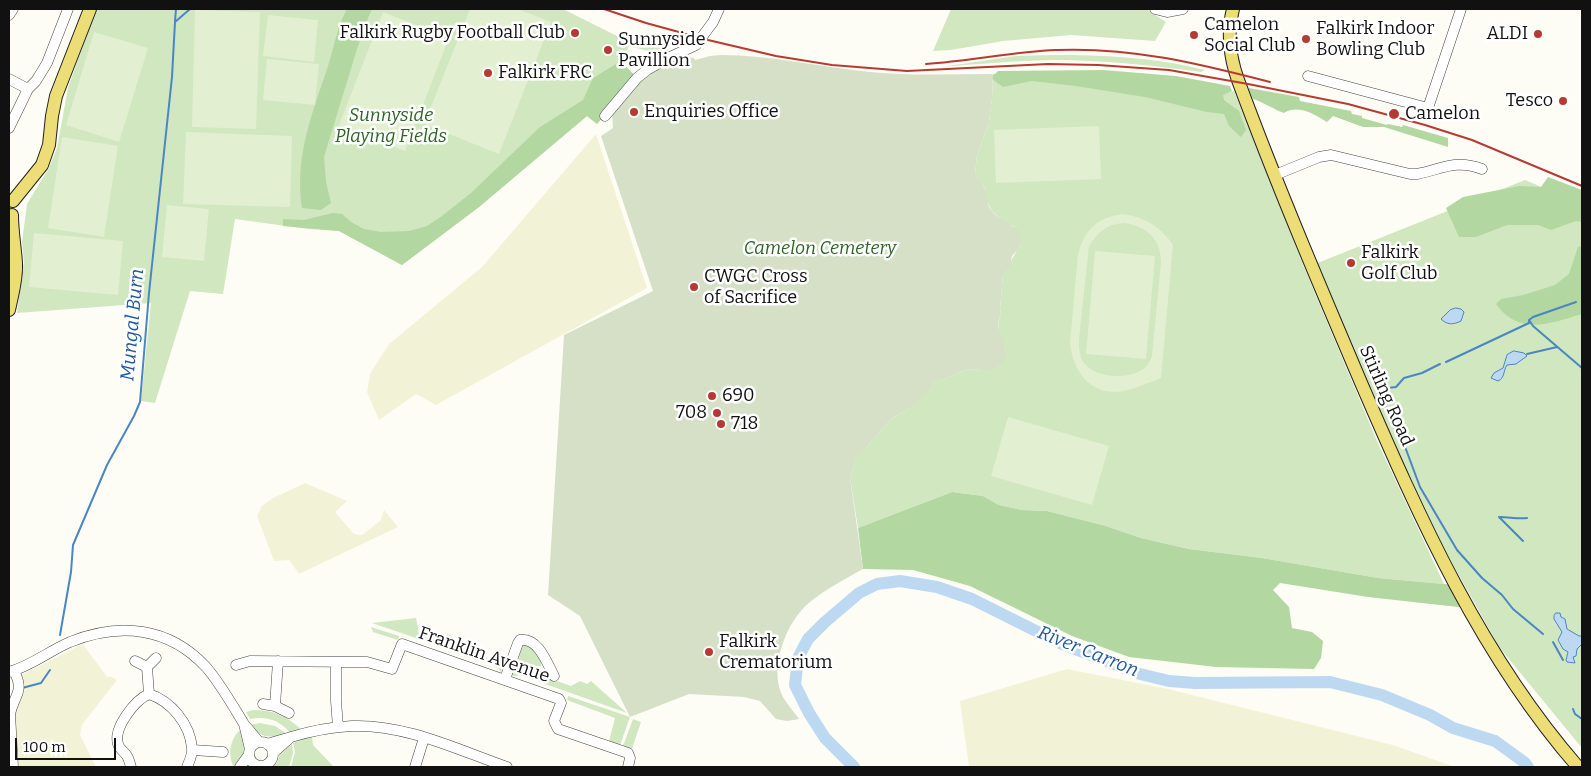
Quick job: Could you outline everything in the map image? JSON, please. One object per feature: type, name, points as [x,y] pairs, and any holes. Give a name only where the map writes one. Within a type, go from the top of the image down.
[{"type":"main road","points":[[9,310],[16,264],[10,218],[14,208],[10,196],[27,185],[42,164],[49,145],[56,96],[90,9]]},
{"type":"main road","name":"Stirling Road","points":[[1233,9],[1230,36],[1236,73],[1310,265],[1384,437],[1455,585],[1504,670],[1538,719],[1578,767]]},
{"type":"street","points":[[9,15],[13,9]]},
{"type":"street","points":[[9,128],[28,89],[36,81],[47,63],[68,9]]},
{"type":"street","points":[[605,116],[637,78],[647,70],[696,45],[713,22],[719,9]]},
{"type":"street","points":[[1155,9],[1167,12],[1183,9]]},
{"type":"street","points":[[1308,76],[1428,108],[1461,9]]},
{"type":"street","points":[[9,79],[28,89]]},
{"type":"street","points":[[1275,175],[1319,157],[1331,155],[1410,174],[1424,173],[1449,165],[1472,161],[1482,169]]},
{"type":"street","points":[[13,767],[10,714],[11,708],[16,702],[18,692],[14,674],[70,642],[108,631],[139,631],[162,636],[182,646],[207,668],[244,724],[273,753]]},
{"type":"street","points":[[505,679],[520,640],[529,640],[540,650],[548,671]]},
{"type":"street","name":"Franklin Avenue","points":[[236,665],[250,661],[367,662],[392,669],[402,644],[559,698],[561,702],[554,721],[558,729],[628,753],[630,758],[628,767]]},
{"type":"street","points":[[149,694],[147,667],[156,658]]},
{"type":"street","points":[[135,661],[147,667]]},
{"type":"street","points":[[275,706],[278,661]]},
{"type":"street","points":[[336,662],[338,727]]},
{"type":"street","points":[[131,767],[128,756],[118,746],[117,734],[126,716],[143,697],[149,694],[160,697],[172,707],[188,731],[193,750],[187,767]]},
{"type":"street","points":[[263,704],[275,706],[289,712]]},
{"type":"street","points":[[244,724],[253,766],[266,765],[271,760],[273,753],[291,737]]},
{"type":"street","points":[[240,767],[249,752],[263,743],[338,727],[380,727],[410,733],[508,767]]},
{"type":"street","points":[[416,767],[424,738]]},
{"type":"street","points":[[193,750],[225,752]]},
{"type":"green space","name":"Sunnyside Playing Fields","points":[[96,9],[563,9],[617,36],[667,49],[664,55],[629,46],[621,61],[637,78],[597,124],[587,116],[479,207],[402,265],[339,231],[308,229],[235,219],[223,294],[190,291],[155,403],[141,401],[151,303],[17,313],[24,263],[22,242],[27,204],[49,168],[57,148],[68,88]]},
{"type":"green space","points":[[347,9],[372,9],[357,49],[324,157],[326,182],[331,203],[321,210],[302,208],[301,170],[306,134]]},
{"type":"green space","name":"Falkirk FRC","points":[[470,9],[518,9],[551,22],[499,154],[424,124]]},
{"type":"green space","points":[[951,9],[1146,9],[1166,22],[1155,41],[1071,35],[1003,41],[951,50],[933,51]]},
{"type":"green space","points":[[195,10],[260,12],[256,129],[192,127]]},
{"type":"green space","points":[[383,12],[449,38],[405,151],[339,125]]},
{"type":"green space","points":[[268,15],[318,20],[314,62],[263,56]]},
{"type":"green space","points":[[94,32],[148,48],[119,142],[66,125]]},
{"type":"green space","name":"Camelon Cemetery","points":[[721,55],[758,57],[885,73],[993,74],[989,122],[977,155],[975,174],[982,182],[991,210],[1019,232],[1021,243],[1003,275],[1001,315],[998,324],[1006,351],[1005,359],[994,369],[967,369],[932,383],[928,391],[908,409],[891,419],[856,457],[850,478],[863,569],[829,588],[810,602],[801,610],[787,633],[779,660],[779,686],[783,697],[799,719],[787,721],[776,719],[760,701],[744,697],[689,694],[630,717],[580,616],[548,595],[564,335],[653,291],[601,136],[613,128],[612,113],[628,92],[645,78],[676,59],[684,57],[694,58],[695,60]]},
{"type":"green space","points":[[1051,55],[1128,58],[1167,62],[1205,70],[1201,72],[1126,63],[1052,60],[941,67],[1016,56]]},
{"type":"green space","points":[[267,59],[319,64],[315,105],[263,100]]},
{"type":"green space","points":[[621,61],[637,78],[597,124],[587,116],[479,207],[402,265],[339,231],[283,226],[283,219],[304,220],[333,213],[342,214],[351,222],[364,229],[381,232],[409,231],[427,226],[471,193],[540,127],[583,100],[593,78]]},
{"type":"green space","points":[[1103,70],[1176,76],[1230,86],[1232,91],[1223,95],[1224,100],[1239,111],[1246,130],[1241,137],[1229,126],[1224,114],[1207,112],[1145,97],[1032,81],[1003,87],[991,78],[998,71]]},
{"type":"green space","points":[[1031,73],[1215,95],[1234,91],[1304,267],[1377,441],[1444,584],[1378,578],[1262,558],[1189,549],[1141,538],[1106,526],[1047,511],[1022,510],[999,505],[983,496],[952,492],[858,528],[850,478],[856,456],[866,448],[891,419],[908,409],[931,383],[967,369],[981,370],[1006,349],[999,327],[1003,275],[1021,243],[1013,226],[1005,223],[992,211],[986,200],[984,186],[975,174],[977,155],[989,122],[993,74]]},
{"type":"green space","points":[[1249,88],[1299,97],[1300,101],[1351,111],[1352,114],[1362,116],[1362,118],[1387,125],[1402,127],[1403,125],[1448,138],[1448,147],[1384,127],[1363,127],[1333,116],[1327,122],[1301,110],[1284,113],[1253,99]]},
{"type":"green space","points":[[1099,126],[1101,179],[996,183],[994,130]]},
{"type":"green space","points":[[186,132],[292,136],[290,207],[183,204]]},
{"type":"green space","points":[[596,134],[647,288],[436,405],[416,394],[379,420],[367,392],[370,374],[389,344],[482,267]]},
{"type":"green space","points":[[62,137],[118,146],[104,237],[48,228]]},
{"type":"green space","points":[[1548,177],[1582,190],[1582,222],[1576,221],[1551,230],[1538,225],[1507,225],[1476,237],[1459,237],[1446,208],[1463,197],[1519,186],[1541,187]]},
{"type":"green space","name":"Falkirk Golf Club","points":[[1525,180],[1582,204],[1582,748],[1499,647],[1442,545],[1413,488],[1315,264]]},
{"type":"green space","points":[[167,205],[209,209],[204,261],[162,257]]},
{"type":"green space","points":[[1131,215],[1145,220],[1158,228],[1173,245],[1161,378],[1133,389],[1112,392],[1093,386],[1085,380],[1075,363],[1070,342],[1078,254],[1081,245],[1094,226],[1106,218]],"holes":[[[1124,223],[1151,235],[1160,254],[1161,262],[1152,356],[1148,365],[1140,371],[1126,376],[1110,376],[1089,368],[1082,360],[1080,351],[1079,339],[1089,246],[1108,227]]]},
{"type":"green space","points":[[34,233],[123,241],[118,295],[29,287]]},
{"type":"green space","points":[[1582,246],[1582,314],[1536,325],[1525,324],[1515,321],[1496,304],[1501,299],[1523,295],[1555,285],[1569,274],[1578,247]]},
{"type":"green space","points":[[1095,251],[1155,256],[1146,359],[1086,354]]},
{"type":"green space","points":[[1008,417],[1109,446],[1092,505],[991,476]]},
{"type":"green space","points":[[305,483],[347,501],[335,512],[354,534],[362,535],[381,520],[384,510],[398,527],[299,574],[289,560],[274,561],[257,516],[262,506],[273,498]]},
{"type":"green space","points":[[952,492],[983,496],[999,505],[1022,510],[1047,511],[1106,526],[1141,538],[1189,549],[1262,558],[1378,578],[1455,585],[1467,608],[1368,597],[1280,583],[1273,590],[1289,607],[1292,628],[1312,632],[1323,641],[1321,658],[1314,669],[1216,667],[1129,657],[1072,636],[970,586],[913,570],[863,569],[858,528]]},
{"type":"green space","points":[[416,618],[419,634],[443,642],[447,634],[451,635],[454,641],[451,650],[372,623]]},
{"type":"green space","points":[[371,627],[399,636],[398,640],[373,632]]},
{"type":"green space","points":[[83,644],[107,677],[117,680],[82,725],[80,735],[96,767],[13,767],[11,708],[17,677]]},
{"type":"green space","points":[[521,644],[529,645],[542,660],[541,666],[536,668],[539,675],[571,686],[580,681],[587,684],[591,681],[627,713],[520,675],[510,675],[515,660],[518,659]]},
{"type":"green space","points":[[460,648],[507,665],[504,673],[497,666],[458,653]]},
{"type":"green space","points":[[1067,669],[1168,689],[1393,745],[1455,767],[969,767],[960,701]]},
{"type":"green space","points":[[568,696],[630,717],[620,745],[609,741],[615,718],[567,700]]},
{"type":"green space","points":[[253,710],[267,711],[279,715],[301,729],[290,733],[282,725],[272,720],[262,718],[250,719],[246,712]]},
{"type":"green space","points":[[633,719],[641,722],[632,749],[623,746]]},
{"type":"green space","points":[[260,723],[275,726],[287,734],[266,736],[258,733],[249,725]]},
{"type":"green space","points":[[241,729],[244,750],[241,759],[234,767],[230,752],[234,737]]},
{"type":"green space","points":[[312,736],[313,745],[334,767],[291,767],[295,752],[293,743]]},
{"type":"green space","points":[[292,743],[293,753],[289,767],[273,767],[277,763],[281,750]]},
{"type":"water","points":[[1456,308],[1464,312],[1461,321],[1450,324],[1441,319],[1450,310]]},
{"type":"water","points":[[1514,351],[1524,353],[1527,356],[1516,364],[1507,365],[1500,380],[1491,378],[1494,373],[1503,368],[1507,355]]},
{"type":"water","points":[[1556,613],[1560,613],[1561,617],[1565,619],[1567,629],[1582,636],[1582,644],[1577,649],[1576,656],[1573,657],[1575,663],[1567,662],[1568,652],[1563,649],[1558,640],[1562,632],[1554,619]]},
{"type":"waterway","points":[[175,21],[176,9]]},
{"type":"waterway","name":"Mungal Burn","points":[[60,635],[71,572],[73,545],[107,465],[140,402],[149,293],[172,77],[175,22],[190,9]]},
{"type":"waterway","points":[[1529,320],[1576,302]]},
{"type":"waterway","points":[[1446,362],[1529,323],[1529,320],[1533,326],[1582,368]]},
{"type":"waterway","points":[[1527,354],[1557,347]]},
{"type":"waterway","points":[[1440,364],[1422,373],[1404,378],[1396,387],[1379,389],[1387,411],[1404,444],[1420,487],[1457,550],[1482,578],[1502,595],[1513,609],[1543,634]]},
{"type":"waterway","points":[[1499,517],[1523,541]]},
{"type":"waterway","points":[[1500,517],[1527,518]]},
{"type":"waterway","name":"River Carron","points":[[854,767],[825,738],[809,713],[795,685],[798,658],[808,639],[859,593],[877,584],[900,581],[937,587],[972,599],[1062,644],[1140,674],[1169,681],[1195,683],[1330,682],[1382,695],[1430,715],[1453,728],[1495,741],[1528,767]]},
{"type":"waterway","points":[[1553,642],[1563,660]]},
{"type":"waterway","name":"Mungal Burn","points":[[22,688],[41,683],[50,670]]},
{"type":"waterway","points":[[1573,709],[1575,714],[1582,719]]},
{"type":"railway","points":[[604,9],[708,40],[776,56],[832,65],[907,71],[1048,64],[1098,65],[1169,70],[1248,84],[1348,104],[1425,125],[1472,140],[1582,186]]},
{"type":"railway","points":[[926,64],[1040,51],[1111,51],[1190,63],[1270,82]]},
{"type":"place","name":"Falkirk Rugby Football Club","points":[[575,33]]},
{"type":"place","name":"ALDI","points":[[1538,34]]},
{"type":"place","name":"Camelon Social Club","points":[[1194,35]]},
{"type":"place","name":"Falkirk Indoor Bowling Club","points":[[1306,39]]},
{"type":"place","name":"Sunnyside Pavillion","points":[[608,50]]},
{"type":"place","name":"Falkirk FRC","points":[[488,73]]},
{"type":"place","name":"Tesco","points":[[1563,101]]},
{"type":"place","name":"Enquiries Office","points":[[634,112]]},
{"type":"place","name":"Camelon","points":[[1394,114]]},
{"type":"place","name":"Falkirk Golf Club","points":[[1351,263]]},
{"type":"place","name":"CWGC Cross of Sacrifice","points":[[694,287]]},
{"type":"place","name":"690","points":[[712,396]]},
{"type":"place","name":"708","points":[[717,413]]},
{"type":"place","name":"718","points":[[721,424]]},
{"type":"place","name":"Falkirk Crematorium","points":[[709,652]]}]
